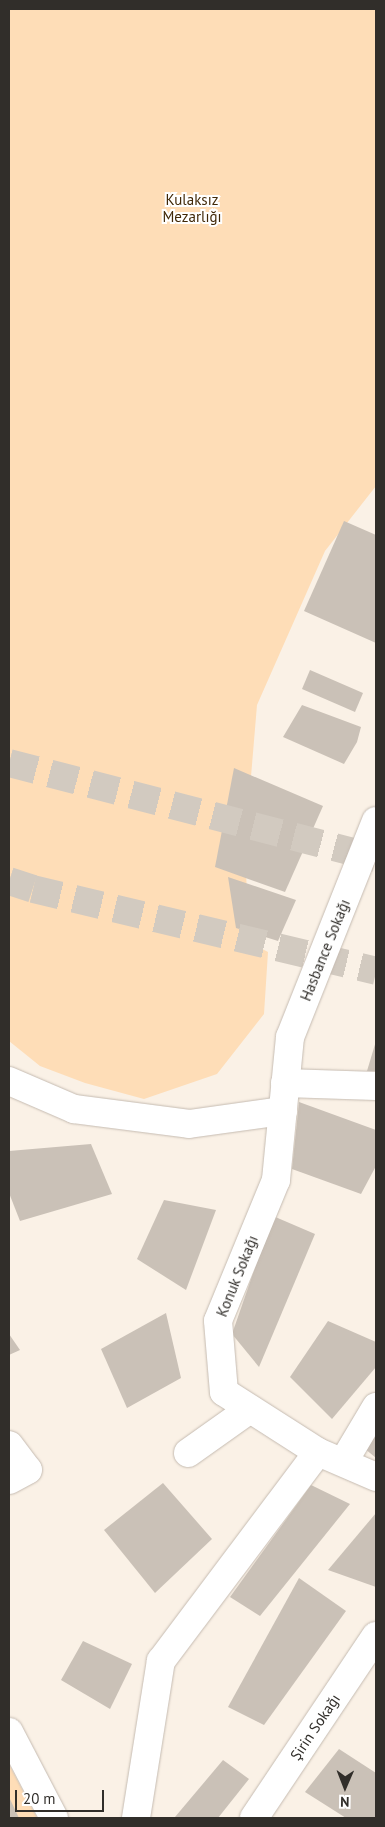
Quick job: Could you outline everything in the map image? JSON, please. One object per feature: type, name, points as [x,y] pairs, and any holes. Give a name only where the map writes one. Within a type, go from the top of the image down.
[{"type":"street","name":"Hasbance Sokağı","points":[[286,1083],[290,1037],[376,821]]},
{"type":"street","points":[[9,1081],[74,1109],[189,1124],[283,1111]]},
{"type":"street","points":[[286,1083],[376,1086]]},
{"type":"street","name":"Konuk Sokağı","points":[[286,1083],[276,1180],[218,1321],[224,1392],[318,1452],[344,1461],[376,1476]]},
{"type":"street","points":[[344,1461],[376,1407]]},
{"type":"street","points":[[188,1453],[250,1409]]},
{"type":"street","points":[[9,1445],[28,1470],[9,1480]]},
{"type":"street","points":[[136,1818],[161,1661],[318,1452]]},
{"type":"street","name":"Şirin Sokağı","points":[[254,1818],[376,1636]]},
{"type":"street","points":[[9,1732],[54,1818]]},
{"type":"green space","name":"Kulaksız Mezarlığı","points":[[9,9],[376,9],[376,486],[325,551],[257,705],[245,848],[249,942],[268,952],[264,1014],[217,1074],[144,1099],[85,1083],[40,1066],[9,1041]]},
{"type":"green space","points":[[9,1764],[37,1818],[9,1818]]},
{"type":"building","points":[[344,521],[376,535],[376,643],[304,611]]},
{"type":"building","points":[[310,670],[363,693],[355,712],[302,689]]},
{"type":"building","points":[[302,705],[361,727],[357,742],[344,764],[283,737]]},
{"type":"building","points":[[234,768],[323,806],[285,892],[215,867]]},
{"type":"building","points":[[228,877],[296,900],[278,941],[236,928]]},
{"type":"building","points":[[376,1041],[376,1071],[367,1071]]},
{"type":"building","points":[[299,1102],[376,1130],[376,1166],[361,1194],[292,1169]]},
{"type":"building","points":[[91,1144],[112,1194],[20,1221],[9,1193],[9,1151]]},
{"type":"building","points":[[164,1200],[216,1210],[186,1290],[137,1259]]},
{"type":"building","points":[[273,1216],[315,1234],[259,1367],[232,1334]]},
{"type":"building","points":[[166,1313],[181,1378],[127,1408],[101,1349]]},
{"type":"building","points":[[328,1321],[376,1342],[376,1367],[332,1419],[290,1377]]},
{"type":"building","points":[[9,1334],[20,1350],[9,1355]]},
{"type":"building","points":[[376,1436],[376,1458],[364,1448]]},
{"type":"building","points":[[163,1483],[212,1539],[155,1593],[104,1530]]},
{"type":"building","points":[[311,1485],[350,1504],[260,1616],[230,1597]]},
{"type":"building","points":[[376,1513],[376,1587],[328,1570]]},
{"type":"building","points":[[299,1578],[346,1611],[264,1725],[228,1707]]},
{"type":"building","points":[[83,1641],[132,1664],[110,1709],[61,1680]]},
{"type":"building","points":[[339,1749],[376,1773],[376,1818],[346,1818],[305,1792]]},
{"type":"building","points":[[223,1760],[249,1779],[218,1818],[175,1817]]},
{"type":"building","points":[[9,1797],[19,1818],[9,1818]]},
{"type":"tunnel","points":[[9,763],[376,858]]},
{"type":"tunnel","points":[[9,881],[33,889],[376,971]]}]
